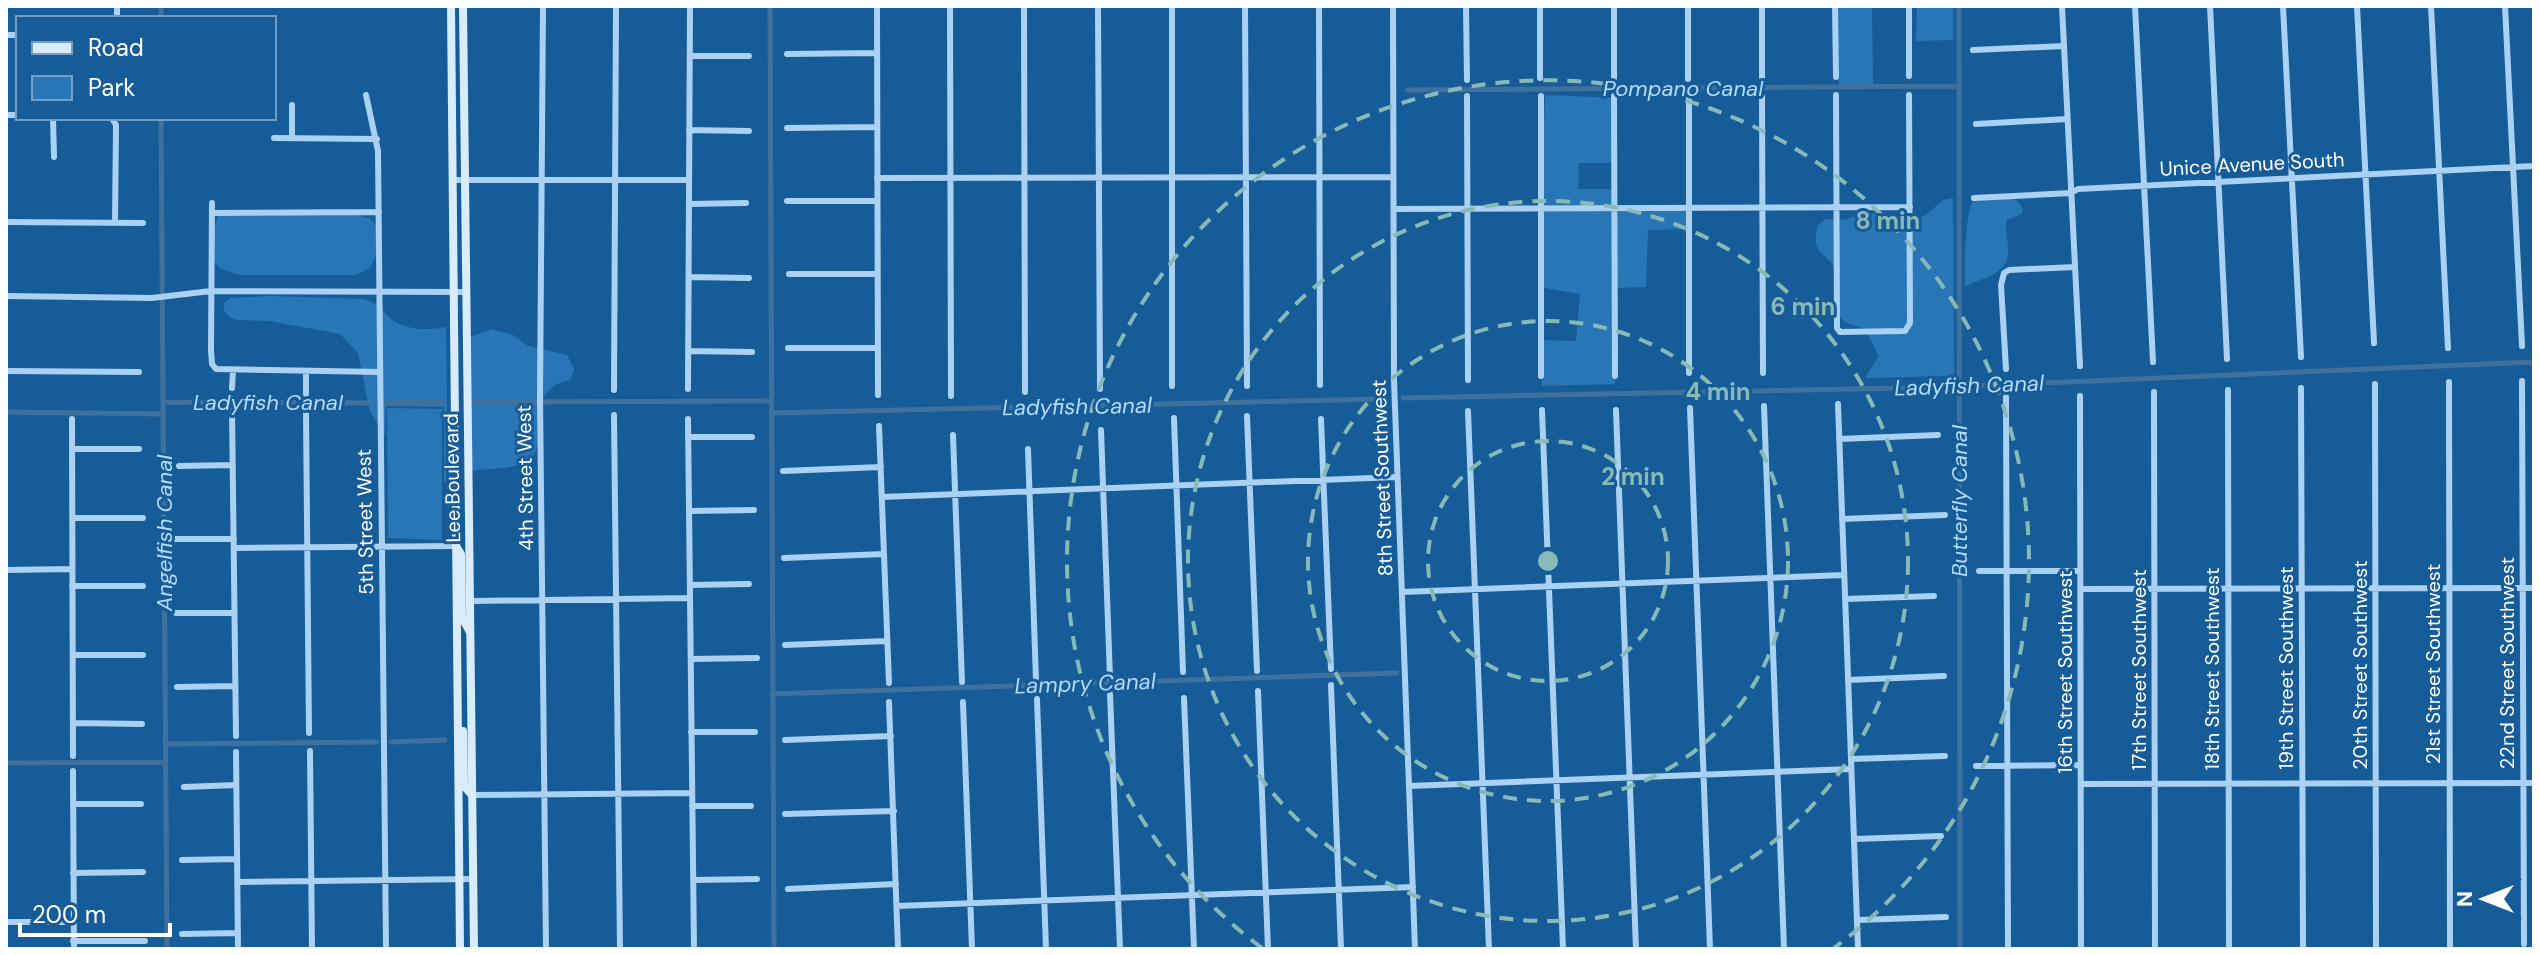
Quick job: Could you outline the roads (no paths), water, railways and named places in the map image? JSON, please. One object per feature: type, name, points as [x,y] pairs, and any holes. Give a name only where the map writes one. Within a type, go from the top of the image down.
[{"type":"main road","name":"Lee Boulevard","points":[[451,6],[460,949]]},
{"type":"main road","name":"Lee Boulevard","points":[[463,6],[474,949]]},
{"type":"main road","points":[[455,546],[461,554],[462,618],[470,633]]},
{"type":"main road","points":[[457,712],[463,717],[464,786],[472,795]]},
{"type":"street","name":"4th Street West","points":[[543,6],[540,408],[546,949]]},
{"type":"street","points":[[614,390],[616,6]]},
{"type":"street","points":[[688,389],[690,6]]},
{"type":"street","points":[[877,6],[878,395]]},
{"type":"street","points":[[950,6],[951,396]]},
{"type":"street","points":[[1024,6],[1025,392]]},
{"type":"street","points":[[1098,6],[1100,389]]},
{"type":"street","points":[[1172,6],[1172,386]]},
{"type":"street","points":[[1245,6],[1247,386]]},
{"type":"street","points":[[1319,6],[1320,385]]},
{"type":"street","name":"8th Street Southwest","points":[[1393,6],[1397,477],[1415,949]]},
{"type":"street","points":[[1466,6],[1467,80]]},
{"type":"street","points":[[1540,6],[1540,78]]},
{"type":"street","points":[[1614,6],[1614,78]]},
{"type":"street","points":[[1688,6],[1688,79]]},
{"type":"street","points":[[1762,6],[1762,78]]},
{"type":"street","points":[[1835,6],[1836,77]]},
{"type":"street","points":[[1909,6],[1909,76]]},
{"type":"street","points":[[2062,6],[2080,366]]},
{"type":"street","points":[[2135,6],[2153,362]]},
{"type":"street","points":[[2210,6],[2227,359]]},
{"type":"street","points":[[2283,6],[2301,357]]},
{"type":"street","points":[[2357,6],[2374,343]]},
{"type":"street","points":[[2431,6],[2448,348]]},
{"type":"street","points":[[2505,6],[2522,346]]},
{"type":"street","points":[[1973,50],[2064,46]]},
{"type":"street","points":[[787,54],[877,53]]},
{"type":"street","points":[[690,56],[749,56]]},
{"type":"street","name":"5th Street West","points":[[366,95],[377,139],[379,212],[386,949]]},
{"type":"street","points":[[1836,95],[1837,328],[1840,332],[1905,331],[1910,323],[1909,95]]},
{"type":"street","points":[[1467,96],[1468,380]]},
{"type":"street","points":[[1541,96],[1541,376]]},
{"type":"street","points":[[1614,96],[1615,376]]},
{"type":"street","points":[[1689,97],[1689,373]]},
{"type":"street","points":[[1762,97],[1763,373]]},
{"type":"street","points":[[292,105],[292,138]]},
{"type":"street","points":[[1976,124],[2067,119]]},
{"type":"street","points":[[53,120],[54,157]]},
{"type":"street","points":[[114,120],[115,223]]},
{"type":"street","points":[[787,128],[877,127]]},
{"type":"street","points":[[689,130],[749,131]]},
{"type":"street","points":[[274,138],[377,139]]},
{"type":"street","name":"Unice Avenue South","points":[[1974,198],[2071,193],[2078,189],[2144,185],[2534,166]]},
{"type":"street","points":[[877,178],[1393,177]]},
{"type":"street","points":[[452,180],[689,180]]},
{"type":"street","points":[[787,201],[877,201]]},
{"type":"street","points":[[212,203],[211,350],[212,364],[216,369],[380,372]]},
{"type":"street","points":[[689,204],[746,203]]},
{"type":"street","points":[[1394,209],[1910,207]]},
{"type":"street","points":[[212,213],[379,212]]},
{"type":"street","points":[[6,222],[143,223]]},
{"type":"street","points":[[2006,369],[2003,275],[2009,270],[2075,267]]},
{"type":"street","points":[[789,274],[877,274]]},
{"type":"street","points":[[689,277],[749,278]]},
{"type":"street","points":[[6,296],[152,298],[211,291],[465,292]]},
{"type":"street","points":[[788,348],[878,348]]},
{"type":"street","points":[[688,351],[752,352]]},
{"type":"street","points":[[6,371],[139,372]]},
{"type":"street","points":[[232,388],[233,371]]},
{"type":"street","points":[[306,372],[306,394]]},
{"type":"street","name":"22nd Street Southwest","points":[[2522,381],[2524,944]]},
{"type":"street","name":"21st Street Southwest","points":[[2449,382],[2450,947]]},
{"type":"street","name":"20th Street Southwest","points":[[2375,384],[2376,947]]},
{"type":"street","name":"19th Street Southwest","points":[[2301,388],[2303,948]]},
{"type":"street","name":"18th Street Southwest","points":[[2228,390],[2229,947]]},
{"type":"street","name":"17th Street Southwest","points":[[2154,392],[2155,948]]},
{"type":"street","name":"16th Street Southwest","points":[[2080,396],[2081,948]]},
{"type":"street","points":[[2006,397],[2008,948]]},
{"type":"street","points":[[1838,404],[1858,949]]},
{"type":"street","points":[[1764,406],[1784,949]]},
{"type":"street","points":[[1690,408],[1710,949]]},
{"type":"street","points":[[232,410],[236,736]]},
{"type":"street","points":[[1542,410],[1563,949]]},
{"type":"street","points":[[1616,410],[1636,949]]},
{"type":"street","points":[[1468,411],[1489,949]]},
{"type":"street","points":[[306,413],[309,733]]},
{"type":"street","points":[[614,415],[620,949]]},
{"type":"street","points":[[1247,416],[1257,671]]},
{"type":"street","points":[[1174,418],[1183,672]]},
{"type":"street","points":[[72,419],[73,756]]},
{"type":"street","points":[[688,419],[694,949]]},
{"type":"street","points":[[1321,419],[1331,669]]},
{"type":"street","points":[[879,426],[889,683]]},
{"type":"street","points":[[1101,430],[1110,678]]},
{"type":"street","points":[[953,435],[962,682]]},
{"type":"street","points":[[1839,439],[1938,435]]},
{"type":"street","points":[[688,437],[752,437]]},
{"type":"street","points":[[72,449],[139,449]]},
{"type":"street","points":[[1028,449],[1036,680]]},
{"type":"street","points":[[179,466],[233,465]]},
{"type":"street","points":[[783,471],[881,467]]},
{"type":"street","points":[[882,497],[1397,477]]},
{"type":"street","points":[[689,511],[754,510]]},
{"type":"street","points":[[1842,519],[1945,515]]},
{"type":"street","points":[[73,518],[143,518]]},
{"type":"street","points":[[175,539],[234,539]]},
{"type":"street","points":[[234,548],[455,546]]},
{"type":"street","points":[[784,558],[884,554]]},
{"type":"street","points":[[6,570],[72,569]]},
{"type":"street","points":[[1979,571],[2080,571]]},
{"type":"street","points":[[1402,592],[1844,575]]},
{"type":"street","points":[[690,585],[749,584]]},
{"type":"street","points":[[72,586],[143,586]]},
{"type":"street","points":[[2081,589],[2534,588]]},
{"type":"street","points":[[1845,599],[1934,596]]},
{"type":"street","points":[[470,601],[690,598]]},
{"type":"street","points":[[176,613],[234,613]]},
{"type":"street","points":[[785,645],[887,641]]},
{"type":"street","points":[[73,655],[143,655]]},
{"type":"street","points":[[691,659],[757,658]]},
{"type":"street","points":[[1848,680],[1944,676]]},
{"type":"street","points":[[1331,685],[1341,949]]},
{"type":"street","points":[[177,687],[235,686]]},
{"type":"street","points":[[1258,691],[1268,949]]},
{"type":"street","points":[[1110,694],[1120,949]]},
{"type":"street","points":[[1184,698],[1194,949]]},
{"type":"street","points":[[1037,699],[1046,949]]},
{"type":"street","points":[[889,702],[898,949]]},
{"type":"street","points":[[963,702],[972,949]]},
{"type":"street","points":[[73,723],[142,724]]},
{"type":"street","points":[[691,732],[755,732]]},
{"type":"street","points":[[785,740],[891,736]]},
{"type":"street","points":[[310,751],[312,949]]},
{"type":"street","points":[[236,752],[238,949]]},
{"type":"street","points":[[1851,759],[1945,756]]},
{"type":"street","points":[[1976,766],[2081,765]]},
{"type":"street","points":[[1409,786],[1851,769]]},
{"type":"street","points":[[73,771],[74,945],[145,941]]},
{"type":"street","points":[[2081,784],[2534,783]]},
{"type":"street","points":[[184,787],[236,785]]},
{"type":"street","points":[[472,795],[692,793]]},
{"type":"street","points":[[73,804],[141,804]]},
{"type":"street","points":[[692,806],[751,806]]},
{"type":"street","points":[[785,814],[894,811]]},
{"type":"street","points":[[1854,839],[1941,836]]},
{"type":"street","points":[[182,860],[237,859]]},
{"type":"street","points":[[73,873],[143,872]]},
{"type":"street","points":[[238,882],[473,879]]},
{"type":"street","points":[[693,880],[757,879]]},
{"type":"street","points":[[788,889],[896,884]]},
{"type":"street","points":[[897,906],[1413,887]]},
{"type":"street","points":[[1857,920],[1946,917]]},
{"type":"street","points":[[6,922],[73,922]]},
{"type":"street","points":[[182,934],[238,933]]},
{"type":"waterway","name":"Angelfish Canal","points":[[161,6],[161,16]]},
{"type":"waterway","points":[[770,6],[774,949]]},
{"type":"waterway","name":"Butterfly Canal","points":[[1959,6],[1960,949]]},
{"type":"waterway","name":"Pompano Canal","points":[[1407,90],[1959,86]]},
{"type":"waterway","name":"Angelfish Canal","points":[[161,120],[167,949]]},
{"type":"waterway","name":"Ladyfish Canal","points":[[1403,398],[1947,387],[2534,362]]},
{"type":"waterway","name":"Ladyfish Canal","points":[[771,413],[1383,399]]},
{"type":"waterway","name":"Ladyfish Canal","points":[[474,402],[771,401]]},
{"type":"waterway","name":"Ladyfish Canal","points":[[163,402],[372,403]]},
{"type":"waterway","name":"Ladyfish Canal","points":[[386,403],[443,402]]},
{"type":"waterway","points":[[6,412],[163,414]]},
{"type":"waterway","name":"Lampry Canal","points":[[772,694],[1397,673]]},
{"type":"waterway","points":[[391,742],[445,740]]},
{"type":"waterway","points":[[165,744],[377,742]]},
{"type":"waterway","points":[[6,763],[165,762]]}]
